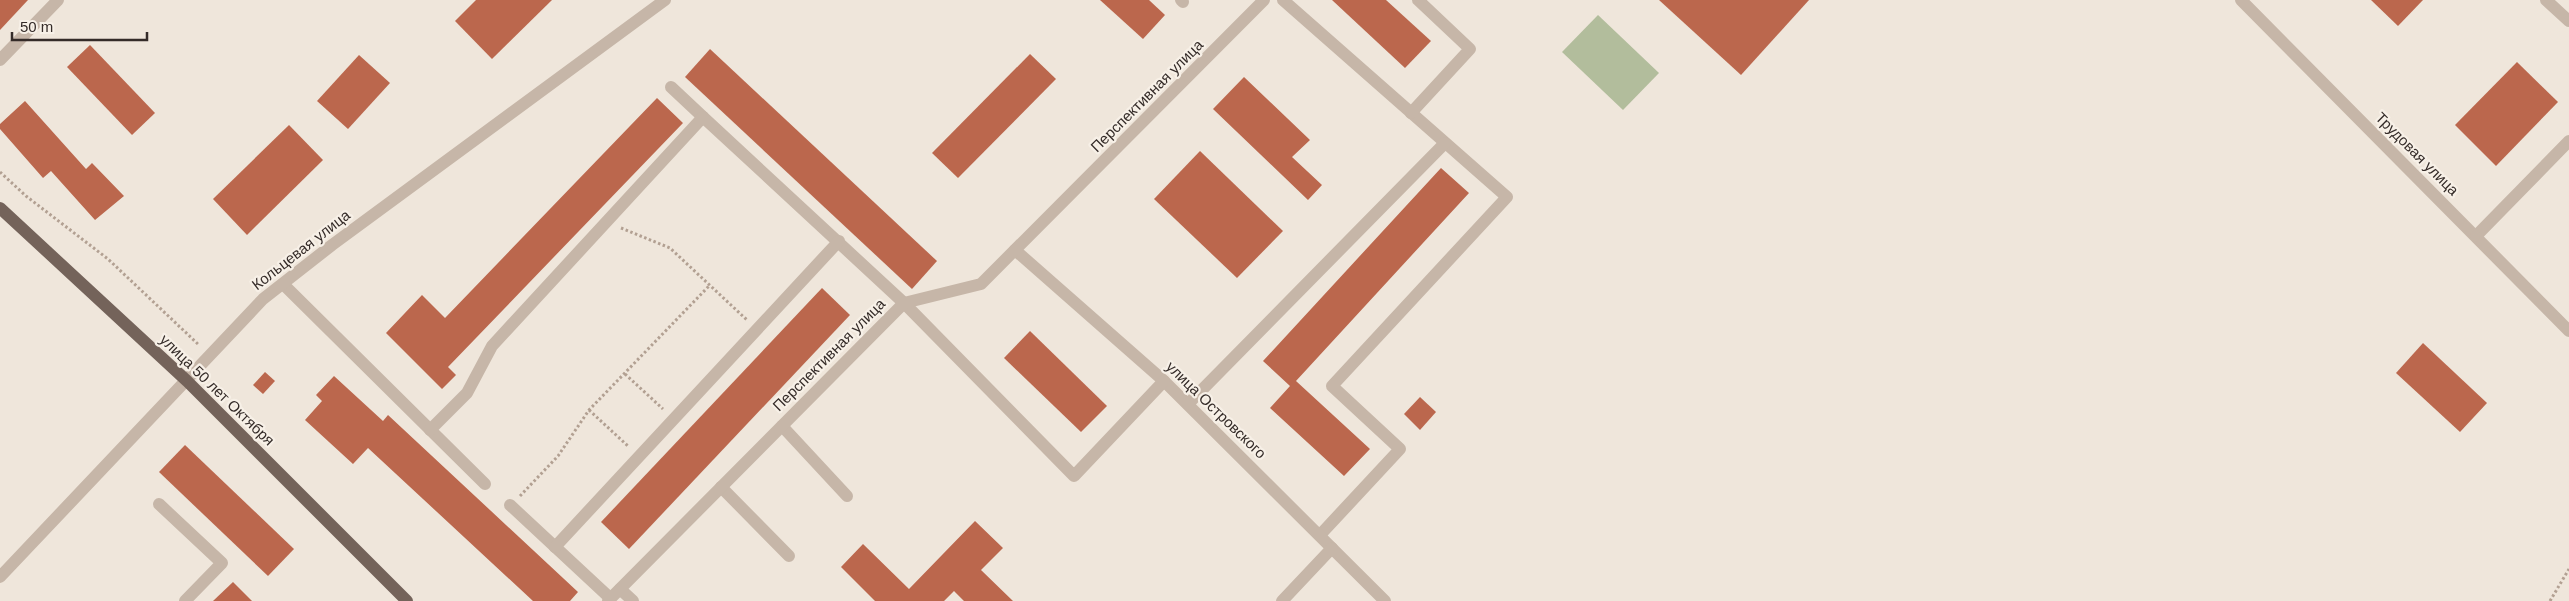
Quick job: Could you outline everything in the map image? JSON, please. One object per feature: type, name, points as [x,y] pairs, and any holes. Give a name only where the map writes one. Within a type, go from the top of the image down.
[{"type":"main road","name":"улица 50 лет Октября","points":[[0,208],[187,381],[407,601]]},
{"type":"street","points":[[0,60],[58,0]]},
{"type":"street","name":"Кольцевая улица","points":[[0,576],[211,356],[263,299],[347,234],[666,0]]},
{"type":"street","name":"Перспективная улица","points":[[609,600],[904,303],[981,284],[1264,0]]},
{"type":"street","points":[[1283,0],[1507,197],[1332,386],[1400,449],[1320,535]]},
{"type":"street","points":[[1411,113],[1470,49],[1418,0]]},
{"type":"street","name":"Трудовая улица","points":[[2241,0],[2569,331]]},
{"type":"street","points":[[2546,0],[2569,21]]},
{"type":"street","points":[[671,87],[904,303],[1074,476],[1164,381]]},
{"type":"street","points":[[430,430],[467,393],[492,346],[703,117]]},
{"type":"street","points":[[2476,236],[2569,141]]},
{"type":"street","points":[[1188,404],[1445,143]]},
{"type":"street","points":[[555,547],[839,241]]},
{"type":"street","name":"улица Островского","points":[[1015,250],[1164,381],[1385,601]]},
{"type":"street","points":[[282,284],[485,484]]},
{"type":"street","points":[[782,426],[847,496]]},
{"type":"street","points":[[721,487],[789,556]]},
{"type":"street","points":[[159,504],[222,563],[186,601]]},
{"type":"street","points":[[510,506],[609,600]]},
{"type":"street","points":[[1282,601],[1332,548]]},
{"type":"street","points":[[620,589],[633,601]]},
{"type":"path","points":[[0,172],[26,196],[108,260],[211,356]]},
{"type":"path","points":[[607,221],[670,248],[757,329]]},
{"type":"path","points":[[510,506],[558,456],[589,410],[710,285]]},
{"type":"path","points":[[625,374],[674,419]]},
{"type":"path","points":[[589,410],[639,457]]},
{"type":"path","points":[[2550,601],[2569,569]]},
{"type":"green space","points":[[1598,15],[1659,73],[1623,110],[1562,52]]},
{"type":"building","points":[[0,0],[28,0],[0,30]]},
{"type":"building","points":[[476,0],[552,0],[492,59],[455,21]]},
{"type":"building","points":[[1100,0],[1149,0],[1165,15],[1143,39]]},
{"type":"building","points":[[1332,0],[1386,0],[1431,41],[1405,68]]},
{"type":"building","points":[[1659,0],[1809,0],[1741,75]]},
{"type":"building","points":[[2371,0],[2423,0],[2398,26]]},
{"type":"building","points":[[90,45],[155,113],[132,135],[67,67]]},
{"type":"building","points":[[710,49],[937,261],[912,289],[685,77]]},
{"type":"building","points":[[1030,54],[1056,79],[958,178],[932,153]]},
{"type":"building","points":[[359,55],[390,83],[348,129],[317,101]]},
{"type":"building","points":[[2517,62],[2558,102],[2496,166],[2455,125]]},
{"type":"building","points":[[1244,77],[1310,140],[1292,157],[1322,185],[1308,200],[1213,109]]},
{"type":"building","points":[[657,98],[683,123],[448,367],[456,375],[442,389],[386,333],[422,295],[445,318]]},
{"type":"building","points":[[25,101],[86,169],[92,163],[124,196],[95,220],[51,171],[43,178],[0,129],[0,124]]},
{"type":"building","points":[[289,125],[323,160],[247,235],[213,199]]},
{"type":"building","points":[[1200,151],[1283,231],[1237,278],[1154,199]]},
{"type":"building","points":[[1441,168],[1469,193],[1296,381],[1370,449],[1344,476],[1270,408],[1290,386],[1263,361]]},
{"type":"building","points":[[822,288],[850,315],[629,549],[601,522]]},
{"type":"building","points":[[1030,331],[1107,406],[1081,432],[1004,358]]},
{"type":"building","points":[[2423,343],[2487,403],[2460,432],[2396,373]]},
{"type":"building","points":[[265,372],[275,381],[263,394],[253,385]]},
{"type":"building","points":[[334,376],[383,421],[388,415],[578,592],[570,601],[533,601],[368,448],[353,464],[305,420],[322,401],[316,395]]},
{"type":"building","points":[[1420,397],[1436,412],[1420,430],[1404,414]]},
{"type":"building","points":[[185,445],[294,549],[268,576],[159,472]]},
{"type":"building","points":[[975,521],[1003,548],[981,570],[1013,601],[964,601],[954,591],[944,601],[875,601],[841,567],[863,544],[909,589]]},
{"type":"building","points":[[233,582],[252,601],[213,601]]}]
